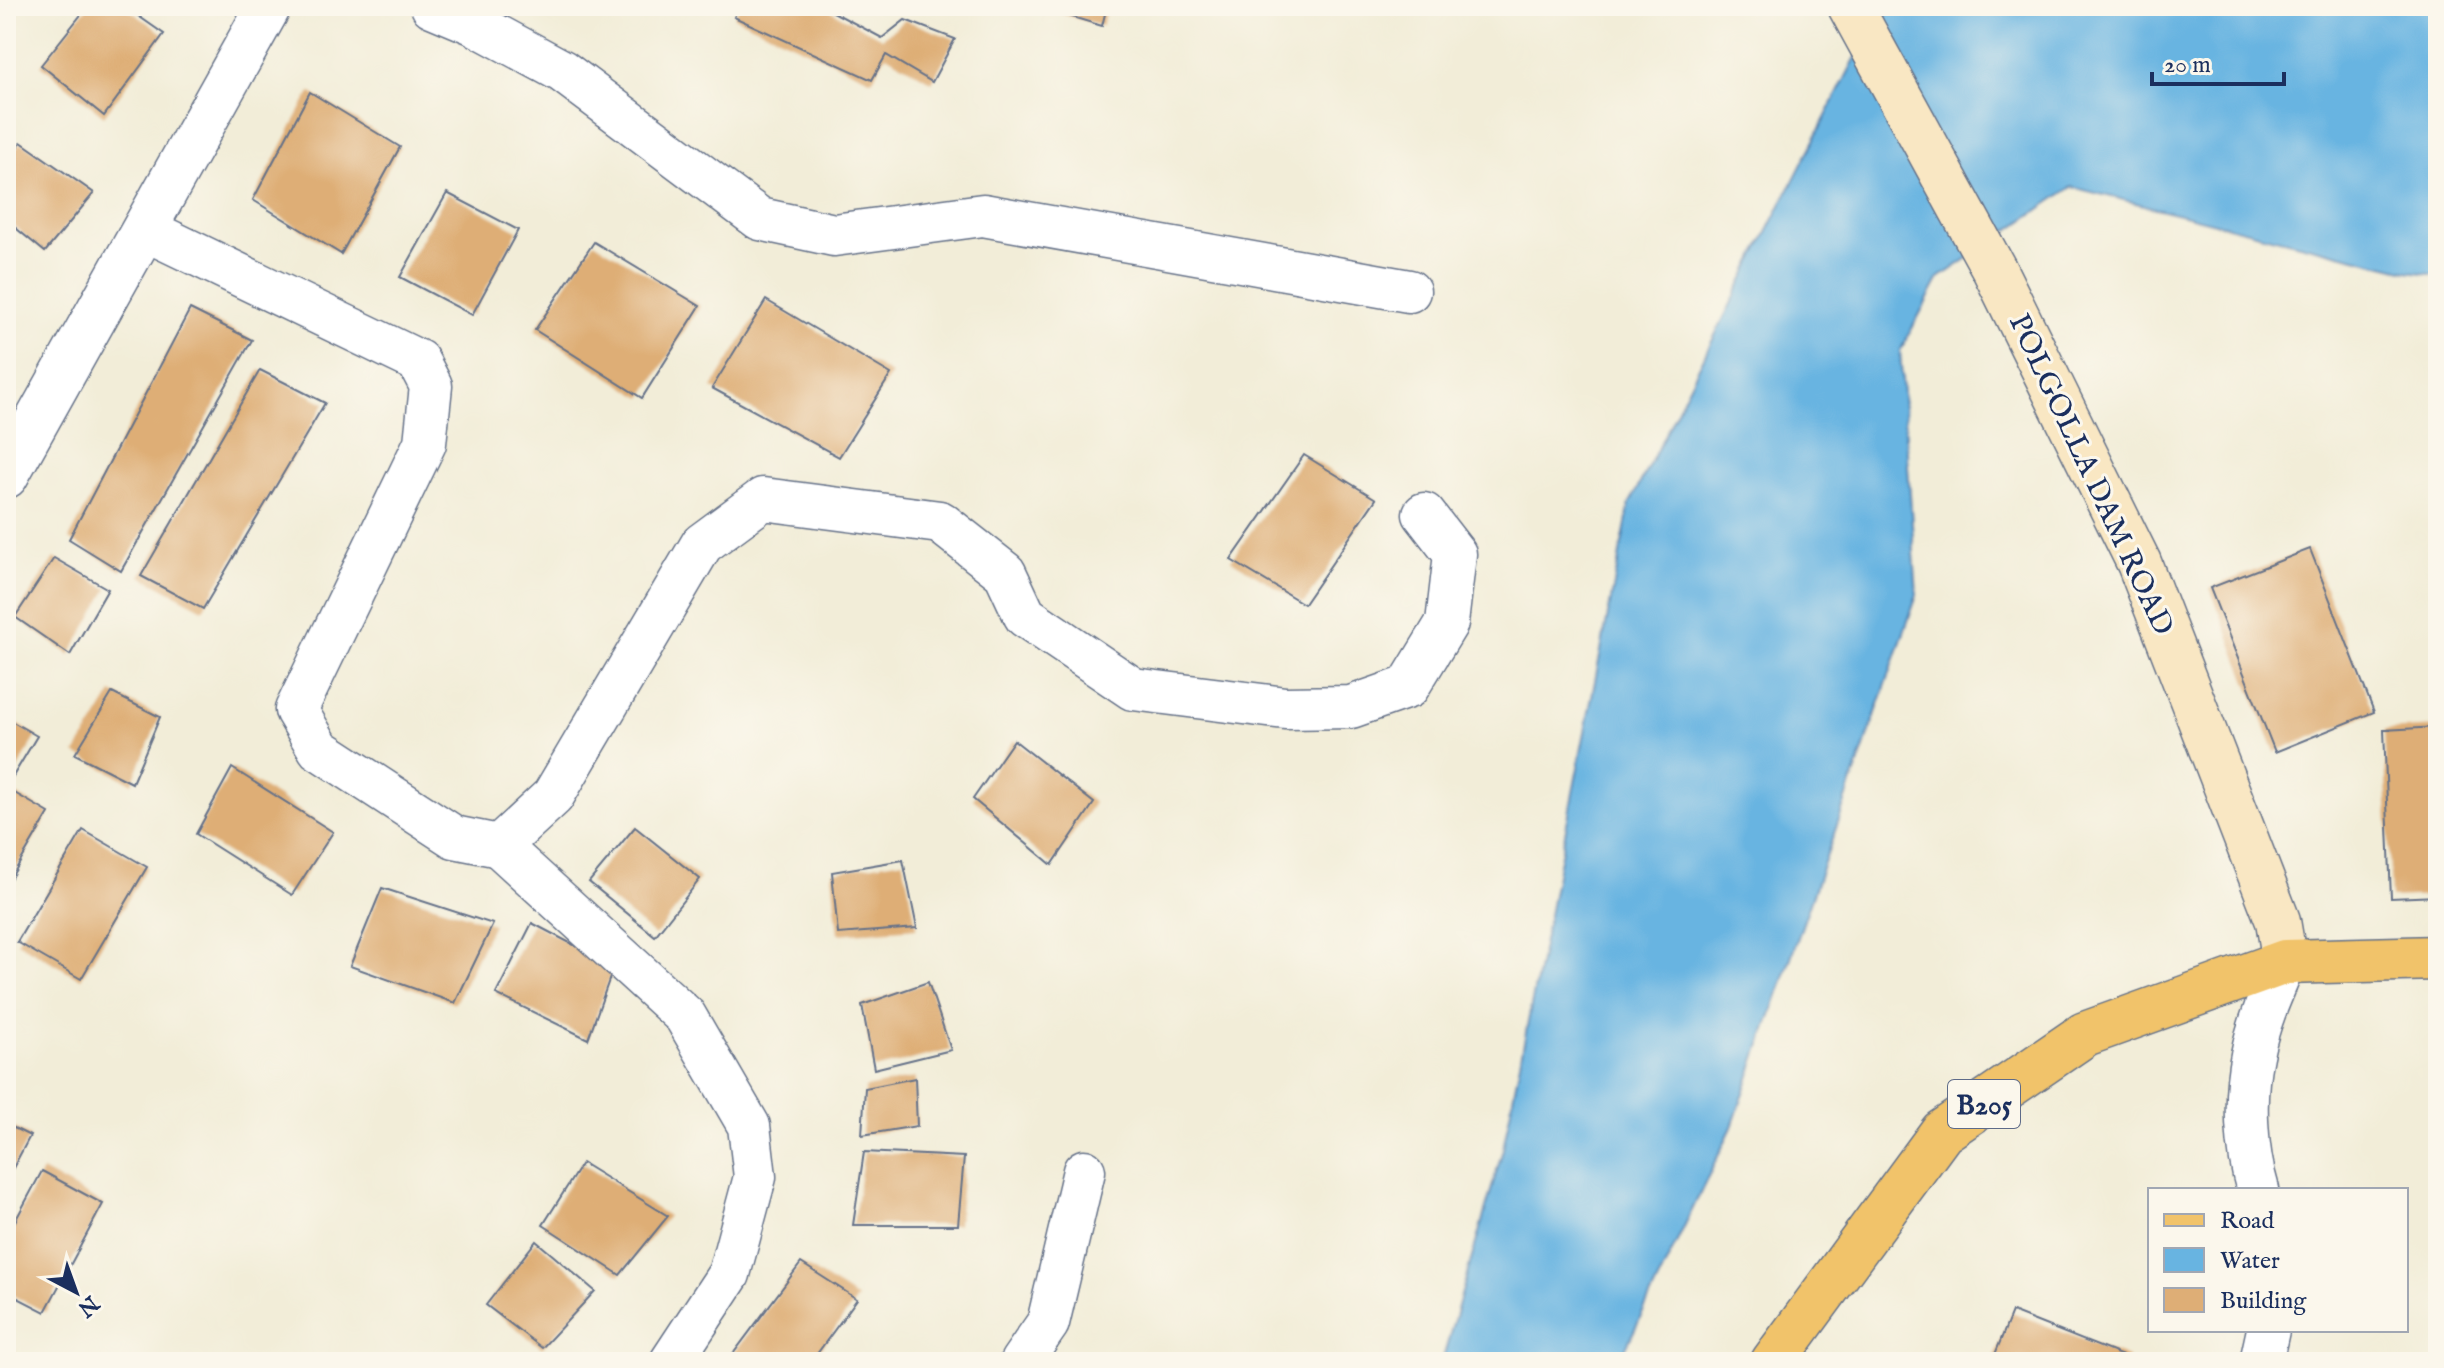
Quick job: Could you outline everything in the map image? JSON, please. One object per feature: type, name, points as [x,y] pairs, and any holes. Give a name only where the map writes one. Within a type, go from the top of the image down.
[{"type":"main road","name":"POLGOLLA DAM ROAD","points":[[1850,6],[1994,269],[2144,576],[2278,921],[2285,962]]},
{"type":"main road","name":"B205","points":[[1773,1362],[1942,1132],[2085,1034],[2285,962],[2438,958]]},
{"type":"street","points":[[6,476],[269,6]]},
{"type":"street","points":[[432,6],[475,24],[562,71],[760,219],[834,235],[983,215],[1409,291]]},
{"type":"street","points":[[144,229],[418,361],[431,386],[425,443],[296,710],[319,749],[454,837],[499,846],[685,1016],[749,1126],[755,1177],[729,1274],[671,1362]]},
{"type":"street","points":[[499,846],[553,796],[702,544],[763,499],[940,522],[1005,573],[1025,616],[1133,689],[1285,708],[1351,707],[1408,687],[1447,623],[1455,554],[1424,514]]},
{"type":"street","points":[[2257,1188],[2249,1128],[2251,1056],[2262,1018],[2285,962]]},
{"type":"street","points":[[1021,1362],[1048,1323],[1084,1171]]},
{"type":"street","points":[[2261,1362],[2268,1332]]},
{"type":"water","points":[[1892,6],[2438,6],[2438,275],[2407,271],[2072,187],[1939,278],[1900,351],[1917,595],[1732,1127],[1619,1362],[1442,1362],[1503,1149],[1630,503],[1855,59]]},
{"type":"building","points":[[88,6],[124,6],[164,34],[104,116],[41,65]]},
{"type":"building","points":[[739,6],[822,6],[882,38],[905,20],[955,39],[932,82],[886,55],[872,80],[734,17]]},
{"type":"building","points":[[1036,6],[1107,6],[1102,26]]},
{"type":"building","points":[[310,92],[400,147],[341,254],[253,200]]},
{"type":"building","points":[[21,142],[94,193],[45,252],[6,220],[6,162]]},
{"type":"building","points":[[447,193],[518,230],[472,315],[400,277]]},
{"type":"building","points":[[594,242],[700,306],[642,398],[535,330]]},
{"type":"building","points":[[766,300],[891,374],[839,457],[712,388]]},
{"type":"building","points":[[190,309],[252,340],[121,571],[69,539]]},
{"type":"building","points":[[260,370],[325,403],[203,609],[141,576]]},
{"type":"building","points":[[1304,455],[1376,499],[1304,604],[1231,560]]},
{"type":"building","points":[[2310,549],[2374,712],[2275,752],[2210,588]]},
{"type":"building","points":[[54,558],[108,589],[70,655],[15,617]]},
{"type":"building","points":[[112,693],[160,717],[132,783],[75,754]]},
{"type":"building","points":[[6,718],[37,736],[6,788]]},
{"type":"building","points":[[2438,727],[2438,896],[2391,898],[2384,730]]},
{"type":"building","points":[[1014,740],[1094,803],[1052,865],[973,799]]},
{"type":"building","points":[[232,768],[333,832],[292,895],[196,834]]},
{"type":"building","points":[[6,788],[49,813],[6,886]]},
{"type":"building","points":[[635,827],[700,879],[655,936],[589,882]]},
{"type":"building","points":[[83,830],[147,867],[81,979],[17,942]]},
{"type":"building","points":[[903,860],[917,928],[838,934],[832,872]]},
{"type":"building","points":[[382,888],[493,924],[455,1003],[350,966]]},
{"type":"building","points":[[532,923],[614,966],[588,1039],[496,994]]},
{"type":"building","points":[[928,982],[951,1050],[874,1069],[862,1005]]},
{"type":"building","points":[[915,1078],[917,1126],[862,1135],[865,1088]]},
{"type":"building","points":[[6,1124],[30,1136],[6,1181]]},
{"type":"building","points":[[864,1152],[964,1157],[958,1225],[853,1225]]},
{"type":"building","points":[[582,1163],[668,1216],[620,1275],[543,1225]]},
{"type":"building","points":[[42,1171],[103,1204],[45,1312],[6,1292],[6,1238]]},
{"type":"building","points":[[536,1241],[595,1291],[542,1348],[486,1305]]},
{"type":"building","points":[[801,1263],[857,1299],[811,1362],[727,1362]]},
{"type":"building","points":[[2012,1312],[2128,1358],[2127,1362],[1992,1362]]}]
